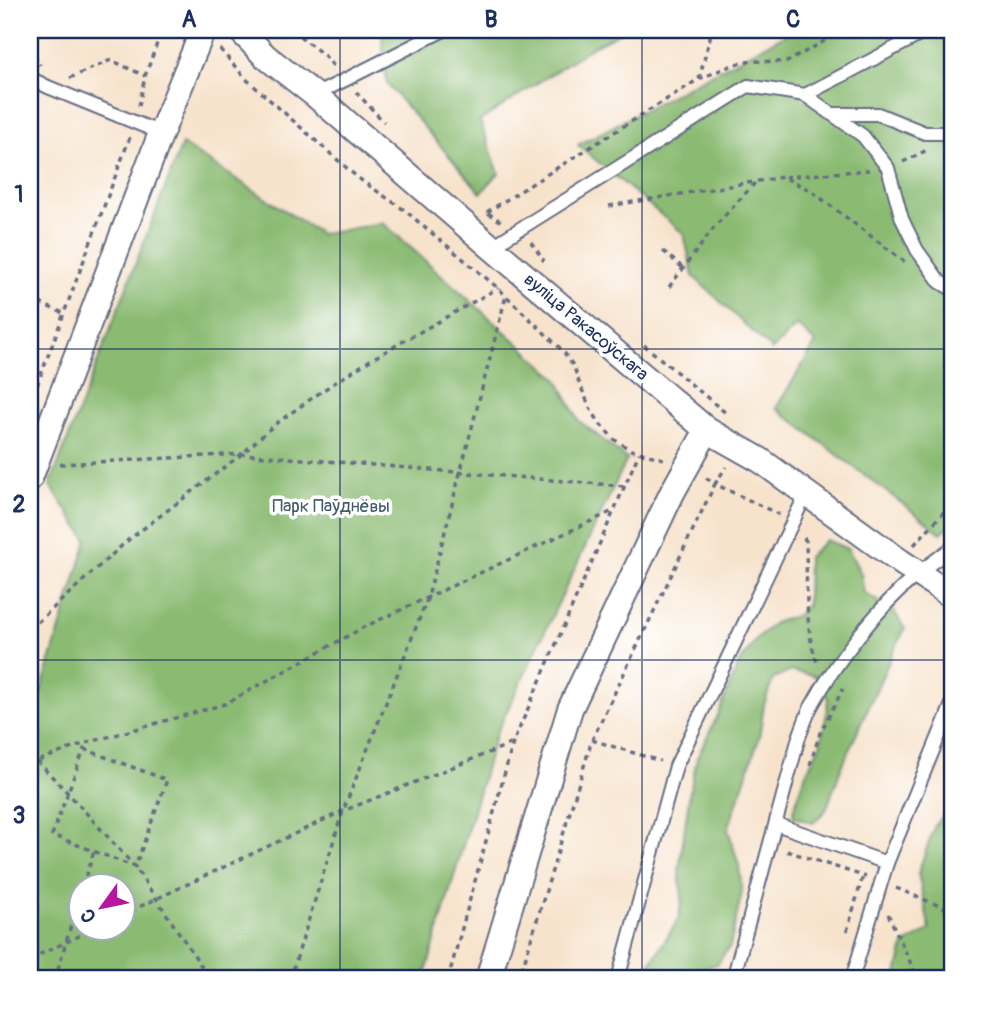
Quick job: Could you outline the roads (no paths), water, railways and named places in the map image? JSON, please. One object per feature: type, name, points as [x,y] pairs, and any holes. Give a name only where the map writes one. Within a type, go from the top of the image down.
[{"type":"street","points":[[32,472],[203,30]]},
{"type":"street","name":"вуліца Ракасоўскага","points":[[240,30],[265,56],[315,95],[707,430],[760,460],[806,494],[926,568],[952,596]]},
{"type":"street","points":[[488,979],[570,709],[686,466],[707,430]]},
{"type":"lane","points":[[315,95],[444,30]]},
{"type":"lane","points":[[806,95],[929,30]]},
{"type":"lane","points":[[34,96],[34,80],[161,133]]},
{"type":"lane","points":[[491,247],[748,86],[806,95],[863,136],[888,169],[902,219],[918,250],[940,282],[952,289]]},
{"type":"lane","points":[[833,114],[878,114],[925,133],[952,133]]},
{"type":"lane","points":[[618,979],[676,766],[806,494]]},
{"type":"lane","points":[[733,979],[799,737],[810,709],[826,682],[884,606],[952,548]]},
{"type":"lane","points":[[852,979],[887,863],[952,704]]},
{"type":"lane","points":[[776,824],[887,863]]},
{"type":"park label","name":"Парк Паўднёвы","points":[[331,506]]}]
